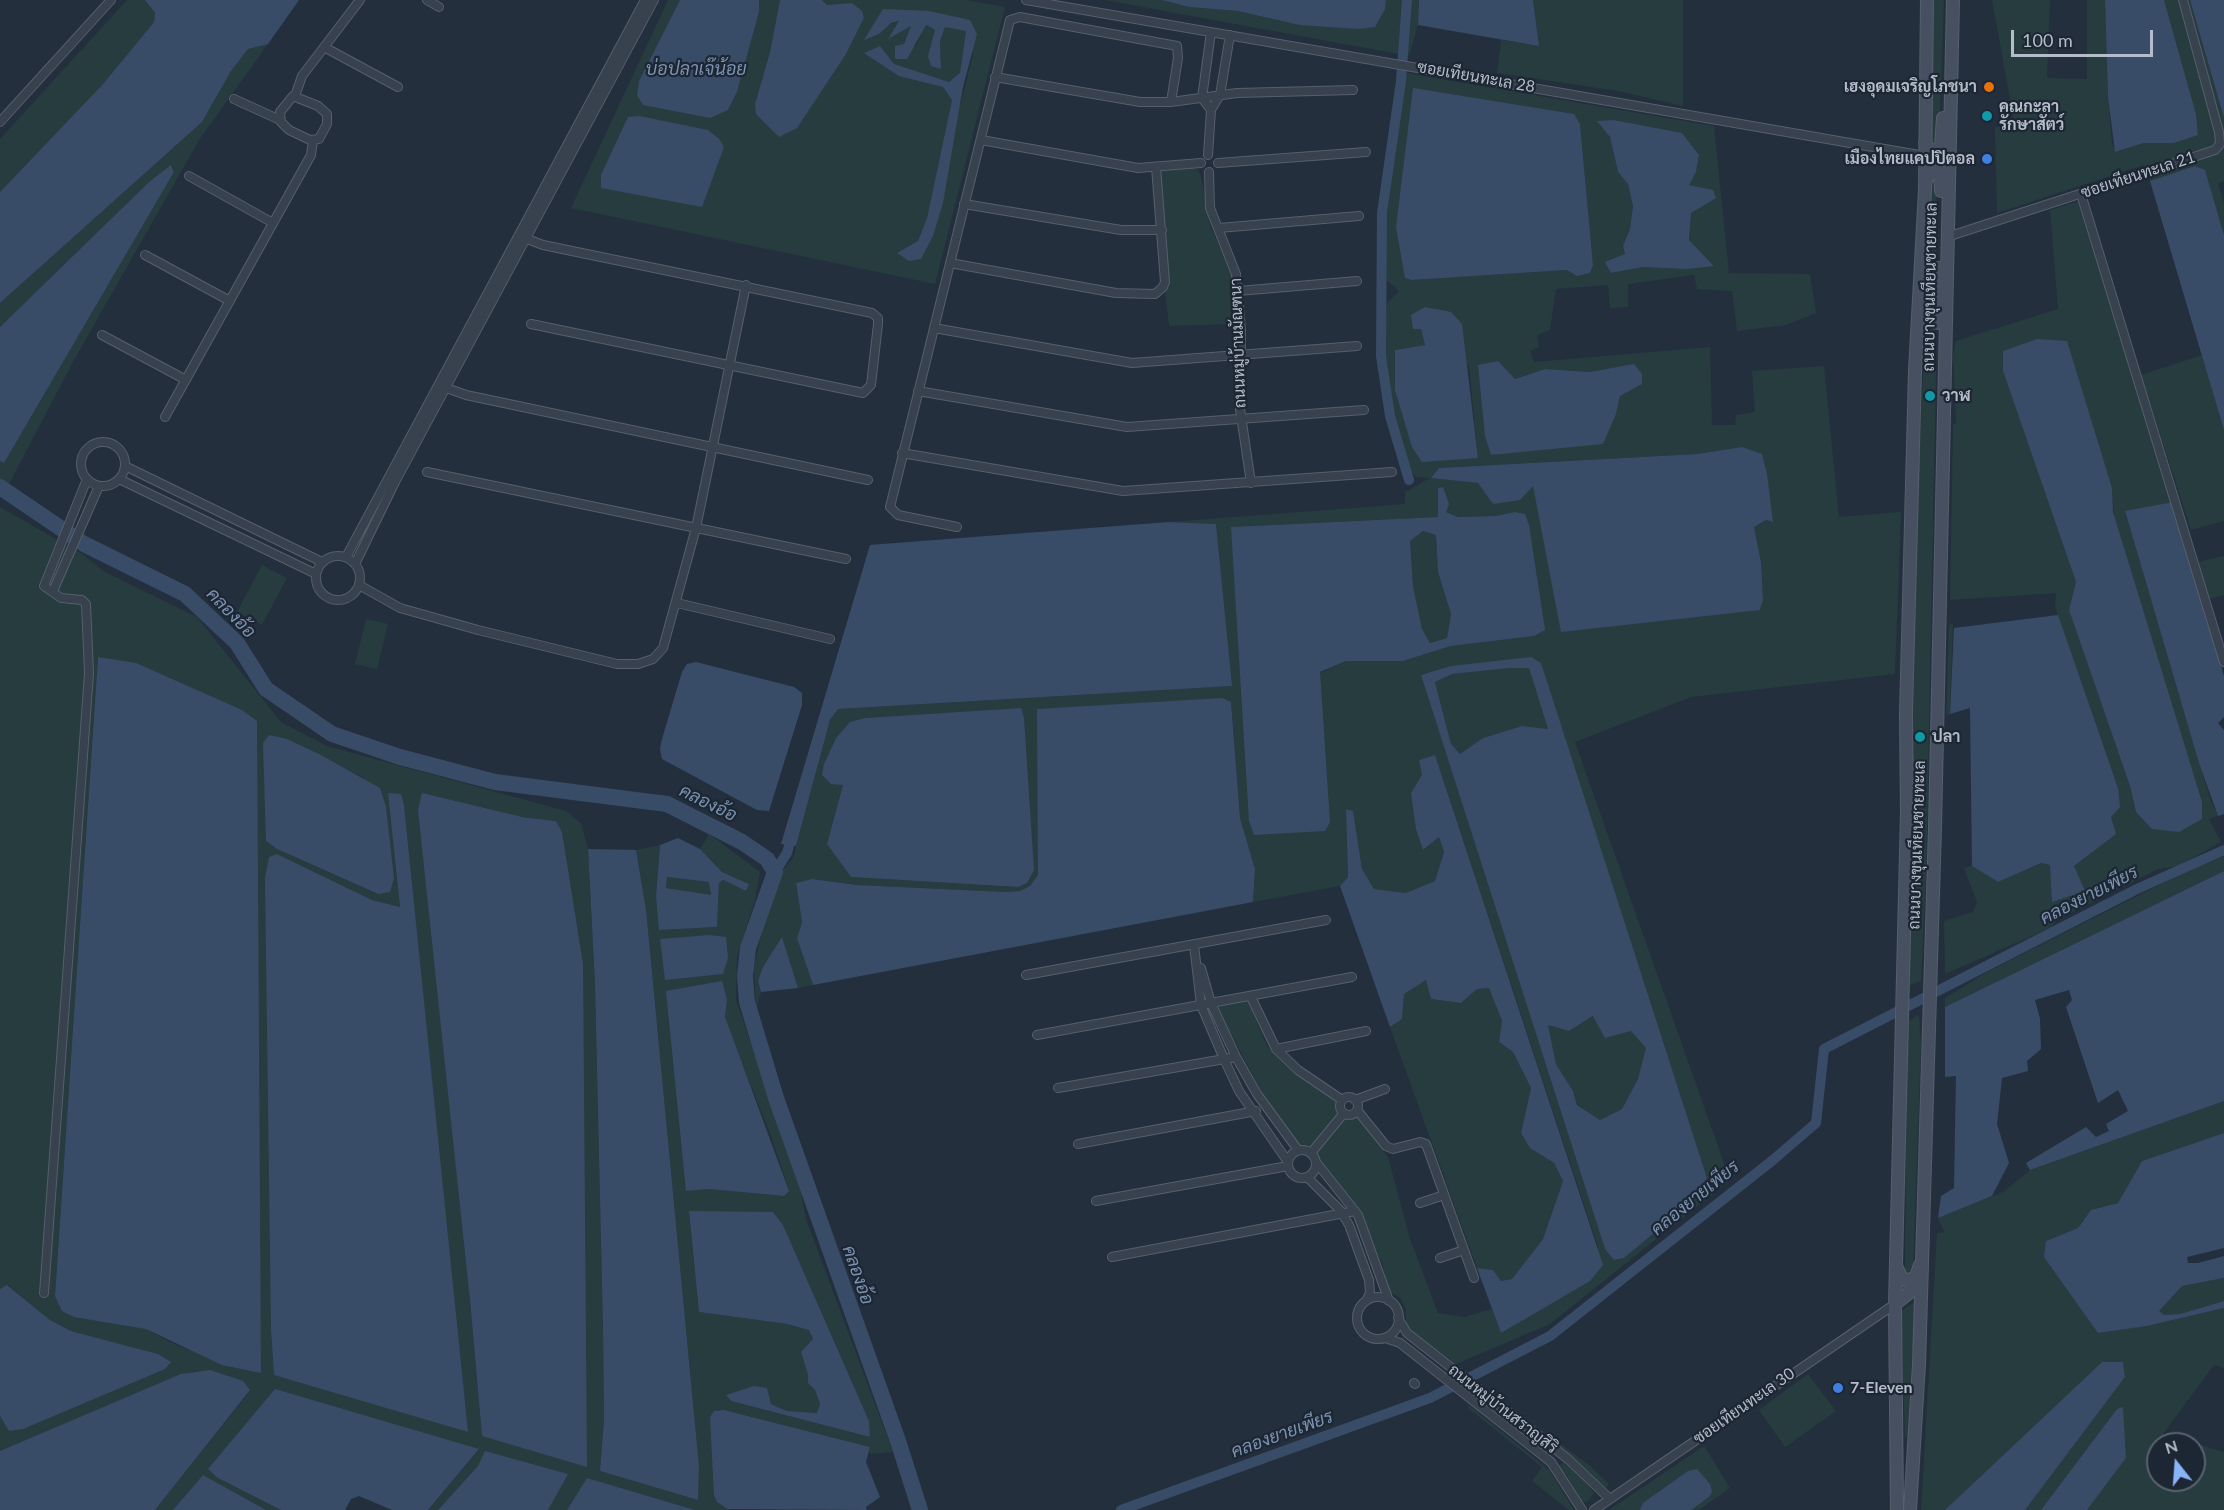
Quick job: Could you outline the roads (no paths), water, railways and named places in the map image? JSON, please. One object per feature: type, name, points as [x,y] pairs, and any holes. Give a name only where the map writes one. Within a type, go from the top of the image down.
[{"type":"main road","name":"ถนนบางขุนเทียนชายทะเล","points":[[1897,1510],[1895,1304],[1900,1032],[1915,371],[1925,185],[1927,0]]},
{"type":"main road","points":[[1925,143],[1929,150],[1936,151],[1941,146],[1948,0]]},
{"type":"main road","name":"ถนนบางขุนเทียนชายทะเล","points":[[1910,1510],[1919,1364],[1929,1014],[1953,0]]},
{"type":"main road","points":[[1925,185],[1932,171],[1940,172],[1937,332],[1944,370]]},
{"type":"main road","points":[[1895,1304],[1909,1293],[1922,1259]]},
{"type":"main road","points":[[1896,1266],[1901,1277],[1907,1281],[1913,1281]]},
{"type":"street","points":[[1,118],[111,0]]},
{"type":"street","points":[[280,120],[280,112],[285,104],[295,96],[302,76],[360,0]]},
{"type":"street","points":[[427,0],[439,7]]},
{"type":"street","points":[[346,557],[392,480],[522,238],[611,61],[645,0]]},
{"type":"street","points":[[576,134],[619,65],[654,0]]},
{"type":"street","name":"ซอยเทียนทะเล 28","points":[[1026,0],[1925,156]]},
{"type":"street","name":"ซอยเทียนทะเล 21","points":[[1947,237],[2215,150],[2220,144],[2219,132],[2183,0]]},
{"type":"street","points":[[957,527],[898,515],[890,507],[1010,20],[1020,17],[1177,46],[1178,58],[1171,102]]},
{"type":"street","points":[[1211,32],[1202,98],[1211,110]]},
{"type":"street","points":[[1208,155],[1211,110],[1220,95],[1230,35]]},
{"type":"street","points":[[324,47],[398,87]]},
{"type":"street","points":[[611,61],[619,65]]},
{"type":"street","points":[[995,77],[1140,102],[1171,102],[1220,95],[1353,90]]},
{"type":"street","points":[[234,99],[280,120],[289,130],[313,140],[319,139],[327,124],[327,114],[318,106],[295,96]]},
{"type":"street","points":[[165,417],[311,155],[313,140]]},
{"type":"street","points":[[981,140],[1138,168],[1201,164]]},
{"type":"street","points":[[1218,163],[1366,152]]},
{"type":"street","points":[[1208,155],[1214,156],[1218,163],[1214,170],[1209,172],[1204,170],[1201,164],[1203,157],[1208,155]]},
{"type":"street","points":[[950,263],[1116,294],[1155,294],[1165,282],[1156,167]]},
{"type":"street","name":"ถนนหมู่บ้านมัณฑนา","points":[[1209,172],[1210,207],[1231,255],[1239,291],[1242,418],[1251,483]]},
{"type":"street","points":[[189,177],[273,223]]},
{"type":"street","points":[[2080,194],[2224,662]]},
{"type":"street","points":[[964,204],[1121,230],[1162,231]]},
{"type":"street","points":[[1219,228],[1359,216]]},
{"type":"street","points":[[522,238],[746,285],[872,314],[878,318],[871,385],[864,393],[531,324]]},
{"type":"street","points":[[145,255],[230,301]]},
{"type":"street","points":[[1239,291],[1357,281]]},
{"type":"street","points":[[359,585],[400,608],[629,665],[647,662],[659,654],[677,603],[696,528],[715,446],[746,285]]},
{"type":"street","points":[[934,328],[1132,363],[1357,346]]},
{"type":"street","points":[[102,335],[186,380]]},
{"type":"street","points":[[442,386],[466,395],[868,480]]},
{"type":"street","points":[[918,391],[1127,427],[1364,410]]},
{"type":"street","points":[[99,442],[113,444],[123,453],[125,466],[119,479],[114,483],[99,486],[87,479],[81,467],[81,460],[87,448],[99,442]]},
{"type":"street","points":[[902,453],[1123,491],[1392,472]]},
{"type":"street","points":[[125,466],[322,562]]},
{"type":"street","points":[[427,472],[846,559]]},
{"type":"street","points":[[44,1293],[88,673],[86,604],[82,600],[61,598],[44,586],[87,479]]},
{"type":"street","points":[[119,479],[316,574]]},
{"type":"street","points":[[355,564],[392,480]]},
{"type":"street","points":[[53,591],[99,486]]},
{"type":"street","points":[[334,556],[346,557],[355,564],[359,570],[359,585],[348,598],[332,600],[319,590],[316,574],[322,562],[334,556]]},
{"type":"street","points":[[677,603],[830,639]]},
{"type":"street","points":[[1026,975],[1326,920]]},
{"type":"street","points":[[1194,945],[1211,1003],[1236,1057],[1298,1150],[1311,1153],[1355,1211],[1370,1243],[1389,1301],[1397,1310],[1395,1330],[1385,1338],[1372,1338],[1358,1325],[1358,1312],[1370,1293],[1369,1280],[1362,1256],[1342,1214],[1307,1177],[1293,1174],[1239,1091],[1201,1005],[1194,945]]},
{"type":"street","points":[[1037,1035],[1352,977]]},
{"type":"street","points":[[1251,997],[1276,1049],[1298,1070],[1342,1100]]},
{"type":"street","points":[[1276,1049],[1366,1031]]},
{"type":"street","points":[[1058,1088],[1236,1057]]},
{"type":"street","points":[[1355,1100],[1384,1089]]},
{"type":"street","points":[[1342,1100],[1350,1097],[1355,1100],[1357,1110],[1386,1146],[1393,1149],[1420,1142],[1426,1144],[1474,1278]]},
{"type":"street","points":[[1342,1100],[1340,1109],[1344,1113],[1353,1114],[1357,1110]]},
{"type":"street","points":[[1078,1143],[1268,1108]]},
{"type":"street","points":[[1311,1153],[1344,1113]]},
{"type":"street","points":[[1288,1164],[1292,1154],[1298,1150]]},
{"type":"street","points":[[1307,1177],[1314,1171],[1316,1162]]},
{"type":"street","points":[[1096,1201],[1288,1164]]},
{"type":"street","points":[[1420,1203],[1444,1195]]},
{"type":"street","points":[[1112,1257],[1355,1211]]},
{"type":"street","points":[[1440,1258],[1464,1250]]},
{"type":"street","points":[[1366,1301],[1380,1298],[1389,1301]]},
{"type":"street","name":"ซอยเทียนทะเล 30","points":[[1594,1510],[1895,1304]]},
{"type":"street","name":"ถนนหมู่บ้านสราญสิริ","points":[[1398,1318],[1407,1333],[1564,1457],[1610,1499]]},
{"type":"street","name":"ถนนหมู่บ้านสราญสิริ","points":[[1385,1338],[1393,1338],[1551,1462],[1582,1510]]},
{"type":"street","points":[[1501,1424],[1509,1413]]},
{"type":"street","points":[[1556,1470],[1555,1463],[1564,1457]]},
{"type":"water","points":[[145,0],[299,0],[268,44],[248,49],[231,71],[202,122],[0,303],[0,192],[103,84],[154,22],[155,13]]},
{"type":"water","name":"บ่อปลาเจ๊น้อย","points":[[680,0],[759,0],[759,12],[737,92],[728,110],[710,118],[643,105],[637,95],[639,81]]},
{"type":"water","points":[[780,0],[822,0],[827,5],[852,3],[862,11],[864,18],[846,54],[797,128],[779,137],[756,114],[755,104],[770,52]]},
{"type":"water","points":[[1162,0],[1386,0],[1385,9],[1375,27],[1358,29],[1300,25],[1238,11],[1189,7]]},
{"type":"water","points":[[1419,0],[1533,0],[1539,46],[1418,25]]},
{"type":"water","points":[[2105,0],[2164,0],[2196,114],[2198,135],[2174,143],[2144,143],[2115,152],[2108,97]]},
{"type":"water","points":[[2190,0],[2224,0],[2224,118]]},
{"type":"water","points":[[883,9],[929,11],[970,20],[977,34],[963,87],[943,203],[933,236],[921,259],[909,261],[897,253],[918,241],[927,218],[952,100],[943,87],[899,76],[864,53],[880,46],[894,64],[949,82],[960,73],[966,31],[945,27],[940,41],[941,69],[931,66],[928,56],[935,30],[926,25],[907,59],[895,59],[895,46],[904,44],[911,26],[888,39],[899,21],[891,23],[879,34],[864,40]]},
{"type":"water","points":[[1413,88],[1574,114],[1580,124],[1593,265],[1590,273],[1577,276],[1567,270],[1412,280],[1405,278],[1396,227]]},
{"type":"water","points":[[639,116],[708,130],[719,139],[724,147],[702,207],[601,188],[601,175],[628,117]]},
{"type":"water","points":[[1614,120],[1682,133],[1699,155],[1696,172],[1689,185],[1713,190],[1716,198],[1691,213],[1689,240],[1714,266],[1687,269],[1643,267],[1611,273],[1605,262],[1625,254],[1623,246],[1630,229],[1633,206],[1628,184],[1618,172],[1610,137],[1597,121]]},
{"type":"water","points":[[171,165],[174,172],[4,463],[0,461],[0,327],[149,182]]},
{"type":"water","points":[[2195,166],[2205,170],[2224,235],[2224,430],[2150,181]]},
{"type":"water","points":[[1425,307],[1451,312],[1462,324],[1478,458],[1422,462],[1412,447],[1395,390],[1395,350],[1425,345],[1421,329],[1413,329],[1411,315]]},
{"type":"water","points":[[2037,339],[2067,341],[2112,488],[2113,512],[2202,802],[2202,819],[2179,832],[2152,829],[2136,812],[2130,786],[2069,610],[2076,582],[2003,371],[2003,351]]},
{"type":"water","points":[[1498,361],[1515,379],[1545,369],[1590,372],[1634,364],[1642,374],[1642,384],[1620,396],[1616,414],[1603,444],[1491,455],[1485,436],[1478,365]]},
{"type":"water","points":[[1742,447],[1762,454],[1773,522],[1766,520],[1754,527],[1761,562],[1763,600],[1760,610],[1561,632],[1533,486],[1520,500],[1493,504],[1478,483],[1431,478],[1439,468],[1697,454]]},
{"type":"water","points":[[1443,487],[1449,504],[1446,512],[1458,517],[1496,516],[1514,512],[1525,514],[1529,525],[1545,630],[1534,636],[1451,646],[1403,661],[1346,661],[1320,672],[1330,822],[1325,831],[1254,835],[1249,821],[1231,527],[1438,517],[1438,488]],"holes":[[[1423,531],[1436,535],[1438,572],[1451,614],[1447,638],[1430,643],[1422,629],[1413,586],[1410,541]]]},
{"type":"water","points":[[2173,502],[2224,676],[2224,717],[2218,723],[2224,730],[2224,814],[2218,816],[2199,763],[2125,511]]},
{"type":"water","points":[[1169,522],[1216,524],[1232,686],[838,709],[830,720],[796,846],[781,844],[870,545]]},
{"type":"water","points":[[2058,615],[2118,788],[2120,807],[2111,817],[2116,834],[2074,866],[2085,891],[2052,902],[2050,865],[2041,863],[1998,882],[1972,866],[1970,708],[1950,714],[1954,628]]},
{"type":"water","points":[[98,657],[136,663],[242,710],[257,721],[261,1373],[222,1365],[146,1329],[74,1317],[62,1311],[55,1296]]},
{"type":"water","points":[[1531,657],[1541,663],[1707,1178],[1695,1199],[1624,1258],[1614,1260],[1605,1249],[1421,675],[1451,666]],"holes":[[[1529,668],[1548,729],[1522,726],[1483,738],[1460,754],[1451,744],[1435,682],[1452,674]],[[1593,1016],[1605,1038],[1631,1031],[1646,1048],[1638,1079],[1622,1109],[1600,1120],[1577,1105],[1573,1091],[1556,1064],[1548,1025],[1569,1031]]]},
{"type":"water","points":[[696,662],[794,687],[802,693],[802,705],[769,811],[757,810],[662,759],[660,749],[662,739],[682,672],[687,664]]},
{"type":"water","points":[[1222,698],[1231,702],[1240,818],[1255,869],[1253,902],[813,985],[797,938],[802,922],[796,883],[812,879],[857,885],[1006,892],[1020,891],[1030,886],[1038,875],[1037,709]]},
{"type":"water","points":[[1021,708],[1024,718],[1034,870],[1027,883],[1018,887],[851,877],[827,844],[843,785],[831,784],[822,775],[824,764],[836,738],[850,722],[865,718]]},
{"type":"water","points":[[269,735],[287,739],[321,755],[380,788],[386,807],[394,878],[390,892],[378,894],[277,849],[266,841],[263,743]]},
{"type":"water","points":[[1435,755],[1603,1265],[1590,1281],[1501,1333],[1477,1268],[1493,1270],[1501,1281],[1512,1279],[1543,1239],[1563,1181],[1554,1163],[1530,1148],[1521,1133],[1531,1088],[1513,1052],[1499,1042],[1502,1021],[1489,988],[1477,989],[1461,1003],[1431,999],[1426,980],[1404,994],[1402,1019],[1390,1027],[1340,886],[1348,877],[1346,809],[1353,811],[1362,869],[1374,889],[1406,893],[1435,881],[1444,852],[1439,837],[1423,850],[1416,829],[1411,793],[1422,775],[1419,760]]},
{"type":"water","points":[[388,793],[401,794],[404,805],[468,1432],[274,1375],[271,1328],[265,878],[269,857],[277,854],[372,900],[400,907]]},
{"type":"water","points":[[422,793],[522,817],[556,821],[562,832],[583,964],[587,1467],[482,1436],[470,1300],[418,810]]},
{"type":"water","points":[[678,838],[700,849],[722,872],[749,884],[746,891],[723,880],[719,883],[717,927],[659,930],[656,896],[660,845]],"holes":[[[667,877],[709,882],[711,895],[666,888]]]},
{"type":"water","points":[[588,849],[636,850],[646,909],[699,1466],[698,1500],[600,1471],[604,1419],[603,1329],[595,984]]},
{"type":"water","points":[[2224,871],[2224,1101],[2030,1170],[2026,1163],[2086,1127],[2096,1137],[2109,1131],[2106,1124],[2128,1111],[2118,1090],[2098,1103],[2066,1007],[2072,1000],[2069,990],[2035,1000],[2040,1019],[2041,1049],[2027,1061],[2028,1071],[2002,1078],[1997,1124],[2009,1163],[1992,1196],[1938,1218],[1941,1196],[1954,1188],[1956,1076],[1945,1077],[1945,1007]]},
{"type":"water","points":[[709,935],[726,937],[728,958],[723,974],[665,980],[660,939]]},
{"type":"water","points":[[782,937],[798,988],[761,992],[758,981],[763,967]]},
{"type":"water","points":[[722,981],[727,1000],[725,1017],[789,1191],[784,1196],[709,1189],[686,1191],[666,991]]},
{"type":"water","points":[[2224,1133],[2224,1248],[2187,1257],[2188,1263],[2198,1263],[2224,1256],[2224,1278],[2182,1286],[2159,1311],[2164,1315],[2180,1314],[2224,1301],[2224,1308],[2147,1326],[2098,1333],[2044,1257],[2046,1241],[2078,1228],[2091,1210],[2118,1203],[2142,1161]]},
{"type":"water","points":[[689,1211],[773,1212],[783,1225],[869,1421],[870,1437],[731,1401],[726,1395],[754,1386],[767,1388],[771,1404],[787,1411],[817,1413],[820,1404],[815,1390],[808,1383],[801,1352],[813,1339],[809,1330],[787,1324],[699,1312]]},
{"type":"water","points":[[7,1285],[50,1320],[71,1331],[158,1354],[171,1362],[165,1369],[23,1429],[9,1431],[0,1416],[0,1289]]},
{"type":"water","points":[[2102,1362],[2123,1362],[2125,1377],[2025,1510],[1945,1510]]},
{"type":"water","points":[[210,1370],[243,1381],[250,1390],[155,1510],[0,1510],[0,1451],[181,1374]]},
{"type":"water","points":[[275,1389],[479,1449],[428,1510],[392,1510],[359,1496],[351,1499],[345,1510],[281,1510],[218,1478],[208,1469]]},
{"type":"water","points":[[2123,1407],[2126,1458],[2087,1510],[2041,1510],[2117,1409]]},
{"type":"water","points":[[724,1410],[870,1447],[866,1462],[880,1497],[866,1507],[867,1510],[728,1509],[717,1502],[714,1495],[710,1417],[714,1411]]},
{"type":"water","points":[[485,1451],[568,1474],[548,1510],[438,1510],[478,1466]]},
{"type":"water","points":[[1697,1469],[1710,1484],[1712,1491],[1710,1496],[1691,1510],[1640,1510],[1643,1503],[1688,1471]]},
{"type":"water","points":[[203,1475],[266,1510],[173,1510]]},
{"type":"water","points":[[587,1478],[594,1480],[695,1510],[567,1510]]},
{"type":"waterway","points":[[1407,0],[1401,81],[1382,213],[1381,356],[1390,416],[1409,480]]},
{"type":"waterway","name":"คลองอ้อ","points":[[0,487],[84,544],[185,594],[237,643],[266,689],[332,734],[400,757],[495,782],[667,804],[742,842],[767,859],[775,872],[748,948],[745,976],[747,1002],[776,1098],[898,1441],[920,1510]]},
{"type":"waterway","points":[[775,872],[787,853],[793,832]]},
{"type":"waterway","name":"คลองยายเพียร","points":[[1121,1510],[1430,1398],[1550,1336],[1773,1160],[1816,1123],[1824,1049],[2137,889],[2224,850]]},
{"type":"place","name":"เฮงอุดมเจริญโภชนา","points":[[1989,87]]},
{"type":"place","name":"คุณกะลา รักษาสัตว์","points":[[1987,116]]},
{"type":"place","name":"เมืองไทยแคปปิตอล","points":[[1987,159]]},
{"type":"place","name":"วาฬ","points":[[1930,396]]},
{"type":"place","name":"ปลา","points":[[1920,737]]},
{"type":"place","name":"7-Eleven","points":[[1838,1388]]}]
